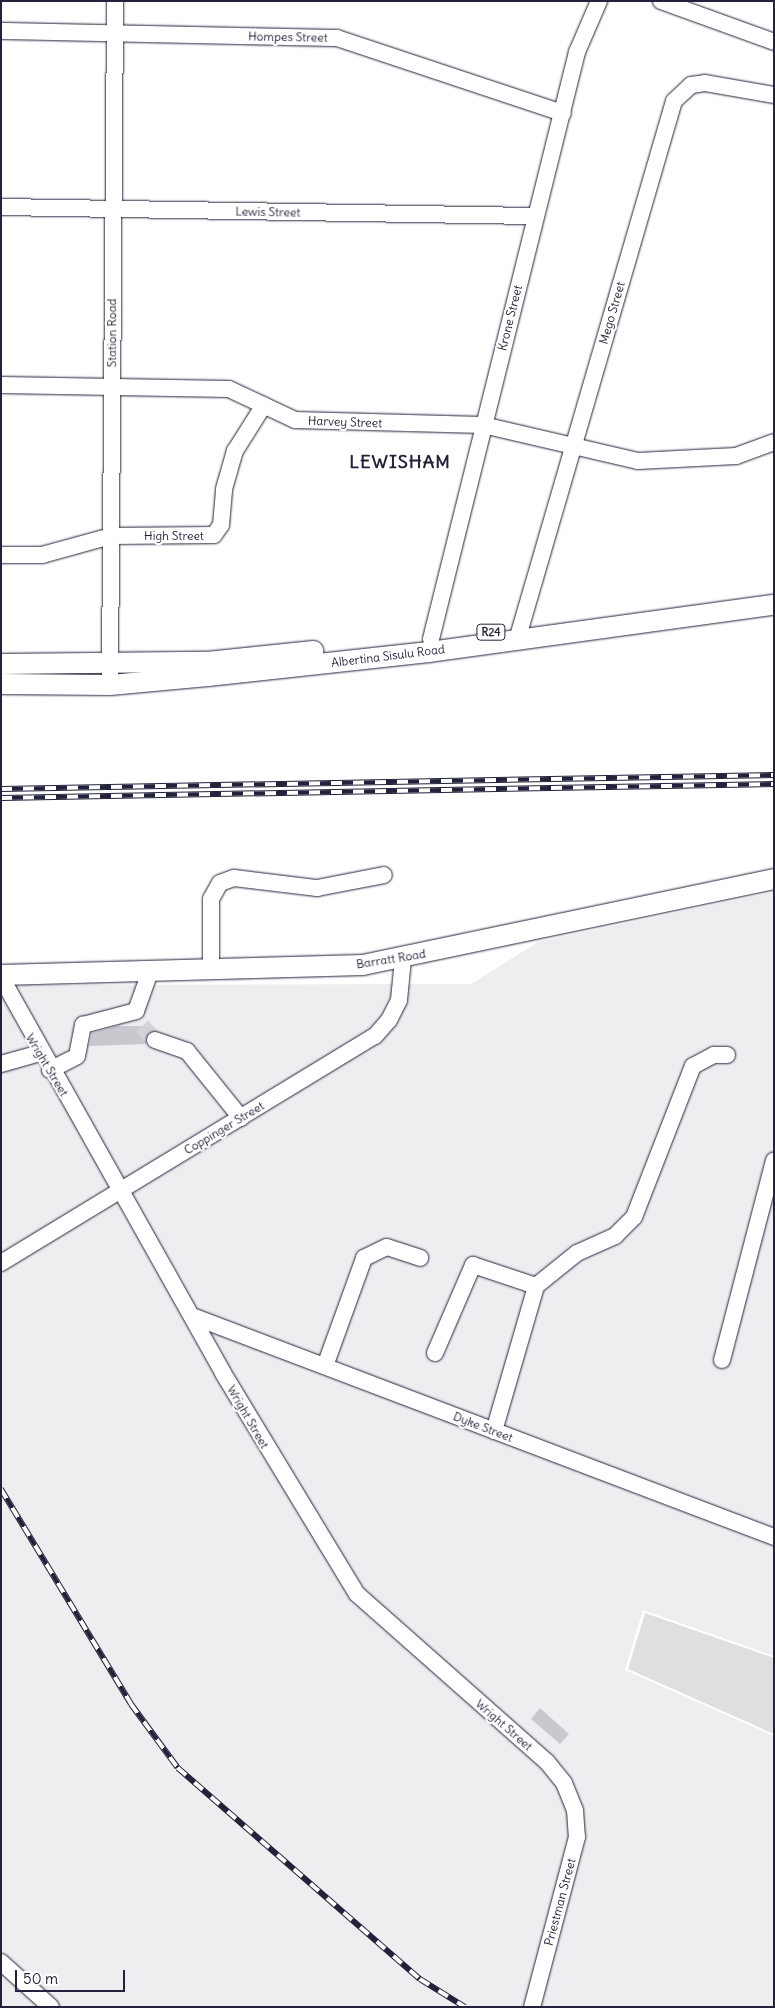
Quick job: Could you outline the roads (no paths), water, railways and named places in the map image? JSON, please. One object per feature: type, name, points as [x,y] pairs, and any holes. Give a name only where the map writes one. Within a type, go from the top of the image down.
[{"type":"main road","name":"Albertina Sisulu Road","points":[[1,664],[207,662],[431,639],[518,634],[774,593]]},
{"type":"main road","name":"Albertina Sisulu Road","points":[[1,684],[110,685],[518,634],[774,605]]},
{"type":"main road","name":"Barratt Road","points":[[1,976],[333,967],[403,959],[774,879]]},
{"type":"street","name":"Station Road","points":[[110,685],[115,1]]},
{"type":"street","name":"Krone Street","points":[[431,639],[483,425],[583,34],[599,1]]},
{"type":"street","points":[[661,1],[774,42]]},
{"type":"street","name":"Hompes Street","points":[[1,31],[337,38],[563,113]]},
{"type":"street","name":"Mego Street","points":[[518,634],[674,101],[692,85],[705,83],[774,95]]},
{"type":"street","name":"Lewis Street","points":[[1,208],[536,216]]},
{"type":"street","name":"Harvey Street","points":[[1,385],[112,385],[229,390],[310,422],[483,425],[574,446],[612,457],[663,462],[736,456],[774,442]]},
{"type":"street","name":"High Street","points":[[111,536],[203,538],[219,531],[229,468],[244,433],[264,405]]},
{"type":"street","points":[[1,555],[42,555],[111,536]]},
{"type":"street","points":[[210,970],[211,899],[220,883],[234,878],[317,888],[384,875]]},
{"type":"street","name":"Coppinger Street","points":[[1,1263],[241,1118],[381,1030],[399,1000],[403,959]]},
{"type":"street","points":[[50,1070],[77,1056],[84,1025],[136,1020],[150,972]]},
{"type":"street","name":"Wright Street","points":[[1,976],[40,1053],[123,1190],[266,1448],[357,1594],[547,1762],[570,1796]]},
{"type":"street","points":[[154,1040],[187,1051],[241,1118]]},
{"type":"street","points":[[1,1064],[40,1053]]},
{"type":"street","points":[[494,1431],[536,1286],[577,1253],[615,1236],[634,1217],[693,1066],[714,1055],[727,1055]]},
{"type":"street","points":[[722,1360],[774,1161]]},
{"type":"street","points":[[325,1366],[364,1258],[387,1247],[420,1258]]},
{"type":"street","points":[[435,1353],[473,1265],[536,1286]]},
{"type":"street","name":"Dyke Street","points":[[192,1316],[774,1537]]},
{"type":"street","name":"Priestman Street","points":[[532,2007],[574,1850],[570,1796]]},
{"type":"street","points":[[1,1962],[51,2007]]},
{"type":"tunnel","points":[[142,1026],[155,1040]]},
{"type":"railway","points":[[1,789],[774,775]]},
{"type":"railway","points":[[1,798],[774,784]]},
{"type":"railway","points":[[1,1489],[131,1704],[178,1768],[420,1979],[465,2007]]},
{"type":"district","name":"LEWISHAM","points":[[400,462]]}]
